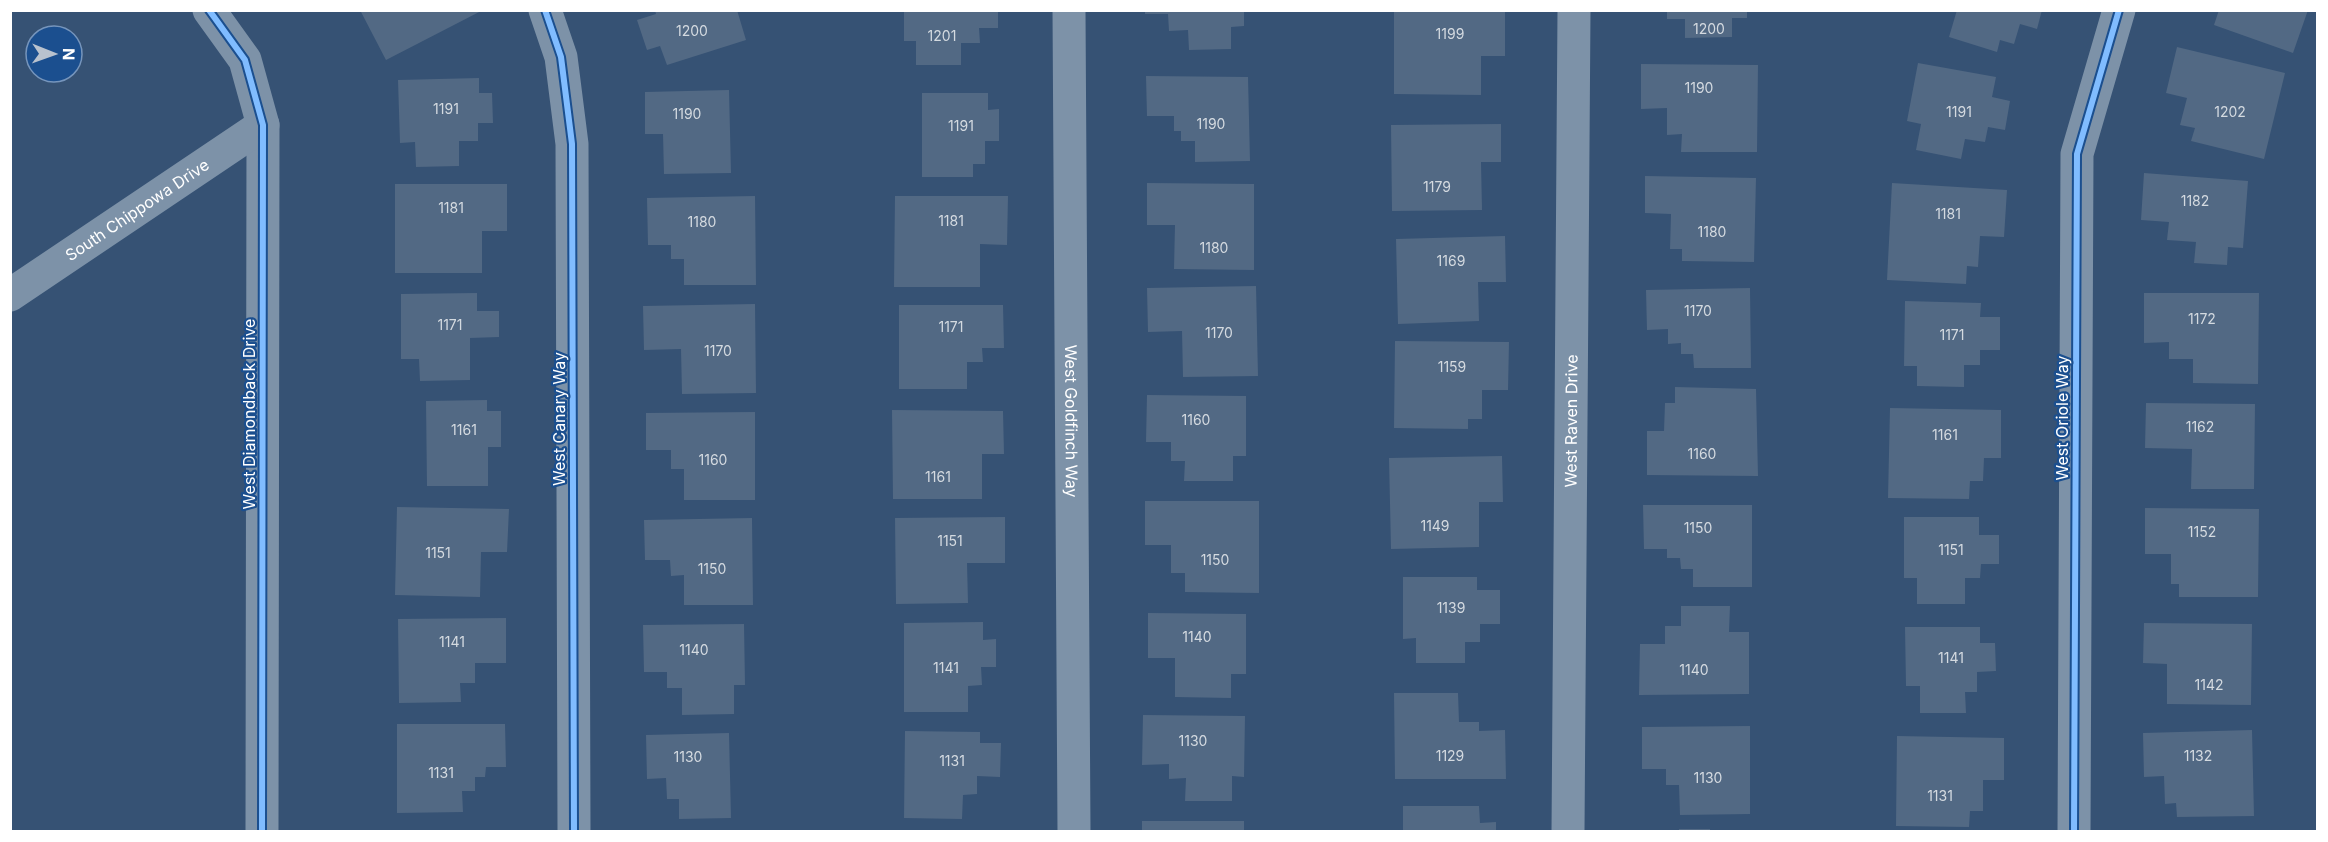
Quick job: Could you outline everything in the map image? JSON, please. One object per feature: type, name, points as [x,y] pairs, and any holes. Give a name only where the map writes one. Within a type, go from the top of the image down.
[{"type":"street","name":"West Diamondback Drive","points":[[209,10],[245,60],[263,125],[262,831]]},
{"type":"street","name":"West Canary Way","points":[[545,10],[561,57],[572,144],[574,831]]},
{"type":"street","name":"West Goldfinch Way","points":[[1069,10],[1074,831]]},
{"type":"street","name":"West Raven Drive","points":[[1568,831],[1574,10]]},
{"type":"street","name":"West Oriole Way","points":[[2074,831],[2077,154],[2119,10]]},
{"type":"street","name":"South Chippowa Drive","points":[[10,295],[263,125]]},
{"type":"building","points":[[360,10],[483,10],[386,60]]},
{"type":"building","points":[[655,10],[737,10],[746,40],[667,65],[660,46],[647,50],[637,20],[656,14]]},
{"type":"building","points":[[904,10],[998,10],[998,28],[979,28],[980,43],[961,43],[961,65],[916,65],[916,41],[904,41]]},
{"type":"building","points":[[1145,10],[1244,10],[1244,26],[1231,27],[1231,49],[1189,50],[1188,30],[1169,31],[1168,14],[1145,14]]},
{"type":"building","points":[[1394,10],[1505,10],[1505,56],[1481,56],[1481,95],[1394,94]]},
{"type":"building","points":[[1667,10],[1747,10],[1747,18],[1732,18],[1732,37],[1685,38],[1685,19],[1667,19]]},
{"type":"building","points":[[1957,10],[2042,10],[2037,29],[2020,24],[2014,44],[2000,40],[1997,52],[1949,37]]},
{"type":"building","points":[[2219,10],[2308,10],[2293,53],[2214,25]]},
{"type":"building","points":[[2177,47],[2285,73],[2264,159],[2191,141],[2195,128],[2180,125],[2187,98],[2166,93]]},
{"type":"building","points":[[1918,63],[1996,77],[1992,97],[2010,101],[2005,130],[1988,127],[1985,142],[1965,139],[1961,159],[1916,150],[1921,124],[1907,121]]},
{"type":"building","points":[[1641,64],[1758,65],[1757,152],[1681,152],[1682,134],[1667,135],[1667,108],[1641,109]]},
{"type":"building","points":[[1146,76],[1248,77],[1250,161],[1195,162],[1195,141],[1181,141],[1181,131],[1174,131],[1174,116],[1147,116]]},
{"type":"building","points":[[479,78],[479,93],[492,93],[493,123],[478,123],[478,141],[459,141],[459,166],[416,167],[415,142],[400,143],[398,80]]},
{"type":"building","points":[[729,90],[731,173],[664,174],[663,134],[645,134],[645,92]]},
{"type":"building","points":[[922,93],[988,93],[988,110],[999,109],[999,141],[985,141],[985,164],[973,164],[973,177],[922,177]]},
{"type":"building","points":[[1501,124],[1501,162],[1481,162],[1482,210],[1392,211],[1391,125]]},
{"type":"building","points":[[2144,173],[2248,181],[2243,248],[2228,247],[2227,265],[2194,263],[2196,242],[2167,240],[2169,222],[2141,220]]},
{"type":"building","points":[[1645,176],[1756,178],[1754,262],[1682,261],[1682,249],[1670,249],[1671,214],[1645,213]]},
{"type":"building","points":[[1147,183],[1254,184],[1254,270],[1174,269],[1175,225],[1147,225]]},
{"type":"building","points":[[1892,183],[2007,190],[2004,237],[1980,236],[1978,267],[1967,266],[1966,284],[1887,280]]},
{"type":"building","points":[[395,184],[507,184],[507,231],[482,231],[482,273],[395,273]]},
{"type":"building","points":[[755,196],[756,285],[684,285],[684,259],[671,259],[671,245],[648,245],[647,198]]},
{"type":"building","points":[[895,196],[1008,196],[1007,245],[980,244],[980,287],[894,287]]},
{"type":"building","points":[[1505,236],[1506,282],[1478,282],[1479,321],[1398,324],[1396,239]]},
{"type":"building","points":[[1256,286],[1258,376],[1183,377],[1182,331],[1148,332],[1147,288]]},
{"type":"building","points":[[1750,288],[1751,368],[1694,368],[1693,354],[1681,354],[1681,343],[1668,344],[1668,329],[1647,330],[1646,290]]},
{"type":"building","points":[[477,293],[477,311],[499,311],[499,337],[470,338],[470,380],[420,381],[419,359],[401,359],[401,294]]},
{"type":"building","points":[[2144,293],[2259,293],[2258,384],[2193,383],[2193,359],[2169,359],[2169,342],[2144,343]]},
{"type":"building","points":[[1905,301],[1981,303],[1980,317],[2000,317],[2000,350],[1980,350],[1980,365],[1964,365],[1964,387],[1917,386],[1917,366],[1904,366]]},
{"type":"building","points":[[755,304],[756,393],[682,394],[681,349],[644,350],[643,306]]},
{"type":"building","points":[[899,305],[1003,305],[1004,348],[982,348],[983,362],[967,362],[967,389],[899,389]]},
{"type":"building","points":[[1395,341],[1509,342],[1508,390],[1482,390],[1482,419],[1468,419],[1468,429],[1394,428]]},
{"type":"building","points":[[1675,387],[1756,389],[1758,476],[1647,475],[1647,431],[1664,431],[1665,403],[1675,403]]},
{"type":"building","points":[[1147,395],[1246,396],[1246,456],[1233,456],[1233,481],[1184,481],[1185,461],[1171,461],[1171,442],[1146,442]]},
{"type":"building","points":[[487,400],[487,411],[501,411],[501,447],[488,447],[488,486],[427,486],[426,401]]},
{"type":"building","points":[[2146,403],[2255,404],[2254,489],[2191,489],[2192,449],[2145,448]]},
{"type":"building","points":[[1890,408],[2001,410],[2001,458],[1984,458],[1983,481],[1970,481],[1969,499],[1888,498]]},
{"type":"building","points":[[892,410],[1003,411],[1004,454],[982,454],[982,499],[893,499]]},
{"type":"building","points":[[755,412],[755,500],[684,500],[684,469],[671,469],[671,450],[646,450],[646,413]]},
{"type":"building","points":[[1502,456],[1503,502],[1479,502],[1479,547],[1391,549],[1389,458]]},
{"type":"building","points":[[1145,501],[1259,501],[1259,593],[1185,592],[1185,573],[1171,573],[1171,545],[1145,545]]},
{"type":"building","points":[[1643,505],[1752,505],[1752,587],[1693,587],[1693,569],[1681,569],[1680,558],[1667,558],[1667,549],[1644,549]]},
{"type":"building","points":[[397,507],[509,509],[507,552],[481,552],[480,597],[395,595]]},
{"type":"building","points":[[2145,508],[2259,509],[2258,597],[2179,597],[2179,584],[2171,584],[2171,554],[2145,554]]},
{"type":"building","points":[[1005,517],[1005,563],[967,563],[968,603],[896,604],[895,518]]},
{"type":"building","points":[[1904,517],[1979,517],[1979,535],[1999,535],[1999,564],[1981,564],[1980,578],[1965,578],[1965,604],[1917,604],[1917,578],[1904,578]]},
{"type":"building","points":[[752,518],[753,605],[684,605],[684,575],[671,576],[670,560],[645,560],[644,520]]},
{"type":"building","points":[[1403,577],[1477,577],[1477,590],[1500,590],[1500,624],[1480,624],[1480,642],[1465,642],[1465,663],[1416,663],[1416,638],[1403,639]]},
{"type":"building","points":[[1681,606],[1730,606],[1729,632],[1749,632],[1749,694],[1639,695],[1640,644],[1665,644],[1665,626],[1681,626]]},
{"type":"building","points":[[1148,613],[1246,614],[1246,674],[1231,674],[1231,698],[1175,697],[1175,658],[1148,658]]},
{"type":"building","points":[[506,618],[506,663],[475,663],[475,683],[460,683],[461,702],[399,703],[398,619]]},
{"type":"building","points":[[983,622],[983,640],[996,639],[996,667],[981,667],[982,685],[968,686],[968,712],[904,712],[904,623]]},
{"type":"building","points":[[2144,623],[2252,624],[2251,705],[2167,704],[2167,664],[2143,663]]},
{"type":"building","points":[[744,624],[745,685],[734,685],[734,714],[682,715],[682,688],[667,688],[667,672],[644,672],[643,625]]},
{"type":"building","points":[[1905,627],[1980,627],[1980,643],[1995,643],[1996,671],[1977,672],[1977,692],[1965,692],[1966,713],[1920,713],[1920,686],[1906,686]]},
{"type":"building","points":[[1394,693],[1458,693],[1459,722],[1479,722],[1479,731],[1505,730],[1506,779],[1395,779]]},
{"type":"building","points":[[1143,715],[1245,716],[1244,777],[1232,776],[1232,801],[1185,801],[1186,778],[1169,779],[1169,764],[1142,765]]},
{"type":"building","points":[[397,724],[505,724],[506,767],[486,767],[485,777],[475,777],[475,791],[462,791],[463,812],[397,813]]},
{"type":"building","points":[[1750,726],[1750,814],[1680,815],[1679,785],[1666,785],[1666,769],[1642,769],[1642,727]]},
{"type":"building","points":[[2252,730],[2254,816],[2177,817],[2176,803],[2165,804],[2164,776],[2144,777],[2143,733]]},
{"type":"building","points":[[905,731],[980,732],[980,743],[1001,743],[1000,777],[977,776],[977,794],[963,795],[962,819],[904,818]]},
{"type":"building","points":[[729,733],[731,818],[679,819],[679,799],[667,799],[666,778],[647,779],[646,735]]},
{"type":"building","points":[[1897,736],[2004,738],[2004,780],[1983,780],[1983,811],[1970,811],[1969,827],[1896,826]]},
{"type":"building","points":[[1403,806],[1479,806],[1480,823],[1496,822],[1496,832],[1403,832]]},
{"type":"building","points":[[1142,821],[1244,821],[1244,832],[1142,832]]},
{"type":"building","points":[[1679,829],[1710,829],[1710,832],[1679,832]]},
{"type":"cycle path","points":[[209,10],[245,60],[263,125],[262,832]]},
{"type":"cycle path","points":[[545,10],[561,57],[572,144],[574,832]]},
{"type":"cycle path","points":[[2074,832],[2077,154],[2119,10]]}]
